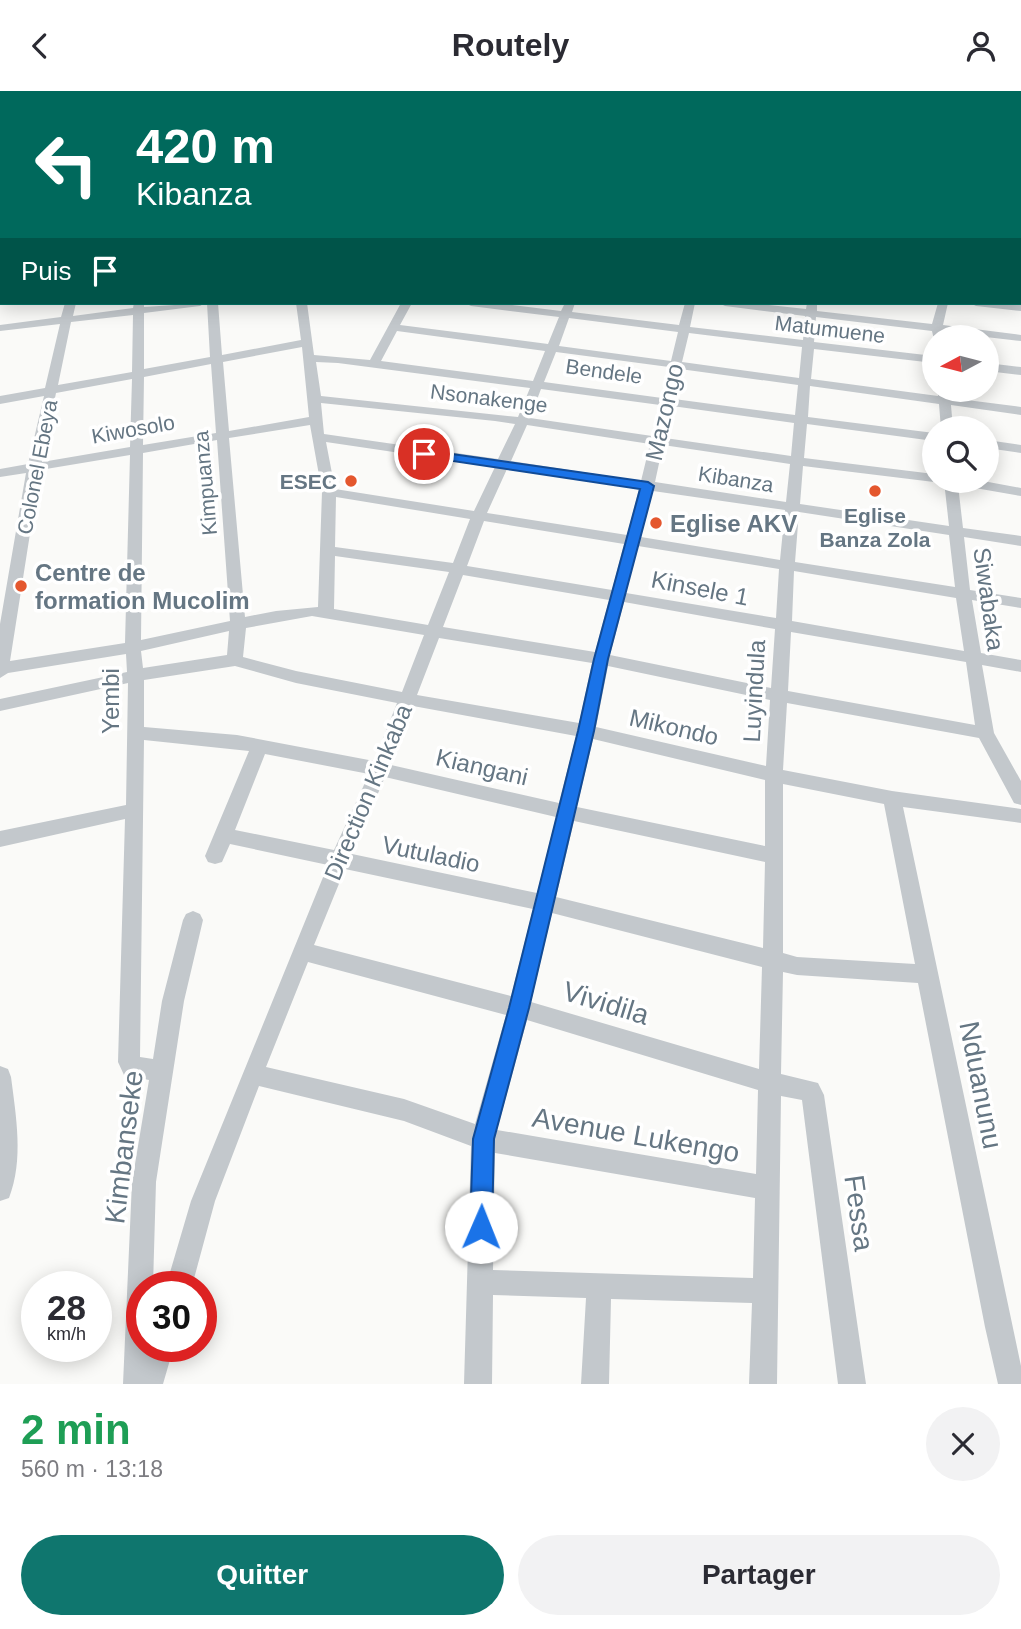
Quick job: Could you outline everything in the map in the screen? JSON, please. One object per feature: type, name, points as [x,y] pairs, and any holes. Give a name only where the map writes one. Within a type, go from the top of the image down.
[{"type":"street","points":[[916,91],[940,91]]},
{"type":"street","name":"Colonel Ebeya","points":[[0,670],[34,467],[70,305]]},
{"type":"street","points":[[0,328],[139,307],[170,305]]},
{"type":"street","name":"Kimpuanza","points":[[212,305],[238,625],[235,660]]},
{"type":"street","points":[[300,305],[308,342],[315,420],[329,492],[326,613]]},
{"type":"street","points":[[374,364],[405,305]]},
{"type":"street","name":"Matumuene","points":[[503,305],[567,309],[683,331],[922,359]]},
{"type":"street","name":"Mazongo","points":[[478,1384],[483,1139],[519,1008],[601,659],[648,486],[690,305]]},
{"type":"street","points":[[760,305],[812,308],[922,330]]},
{"type":"street","points":[[939,325],[943,305]]},
{"type":"street","points":[[994,305],[1021,308]]},
{"type":"street","name":"Yembi","points":[[139,307],[130,1062],[132,1067],[138,1070],[163,1071]]},
{"type":"street","name":"Luyindula","points":[[763,1384],[771,1083],[774,775],[787,567],[812,308]]},
{"type":"street","name":"Direction Kinkaba","points":[[182,1271],[203,1202],[252,1074],[380,769],[479,516],[523,420],[567,309]]},
{"type":"street","points":[[393,327],[922,393]]},
{"type":"street","points":[[999,337],[1021,338]]},
{"type":"street","points":[[0,400],[308,342]]},
{"type":"street","name":"Bendele","points":[[310,358],[538,383],[922,435]]},
{"type":"street","points":[[999,368],[1021,371]]},
{"type":"street","name":"Nsonakenge","points":[[315,399],[523,420],[796,461],[922,477]]},
{"type":"street","points":[[983,403],[1021,411]]},
{"type":"street","name":"Kiwosolo","points":[[0,473],[315,420]]},
{"type":"street","name":"Kibanza","points":[[320,437],[501,466],[1021,541]]},
{"type":"street","points":[[999,446],[1021,449]]},
{"type":"street","points":[[999,488],[1021,492]]},
{"type":"street","points":[[329,492],[1021,603]]},
{"type":"street","name":"Siwabaka","points":[[952,493],[963,594],[985,733],[1021,798]]},
{"type":"street","name":"Kinsele 1","points":[[329,551],[459,569],[973,660],[1021,666]]},
{"type":"street","points":[[0,670],[133,647],[276,616],[312,611],[601,659],[779,696],[985,733]]},
{"type":"street","points":[[0,705],[136,676],[235,660]]},
{"type":"street","name":"Mikondo","points":[[235,660],[296,677],[586,731],[774,775],[892,798],[1021,816]]},
{"type":"street","name":"Kiangani","points":[[134,733],[237,742],[380,769],[775,856]]},
{"type":"street","points":[[215,856],[259,747]]},
{"type":"street","name":"Nduanunu","points":[[892,798],[998,1327],[1012,1384]]},
{"type":"street","points":[[0,839],[135,810]]},
{"type":"street","name":"Vutuladio","points":[[225,835],[544,904],[797,967],[929,974]]},
{"type":"street","name":"Kimbanseke","points":[[137,1384],[144,1182],[173,1001],[192,920]]},
{"type":"street","name":"Vividila","points":[[302,951],[519,1008],[771,1083]]},
{"type":"street","name":"Avenue Lukengo","points":[[252,1074],[404,1110],[483,1139],[768,1188]]},
{"type":"street","points":[[0,1077],[7,1137],[0,1189]]},
{"type":"street","name":"Fessa","points":[[771,1083],[805,1089],[813,1095],[852,1384]]},
{"type":"street","points":[[481,1282],[765,1290]]},
{"type":"street","points":[[595,1384],[599,1286]]},
{"type":"street","points":[[149,1384],[156,1362]]},
{"type":"place","name":"ESEC","points":[[351,481]]},
{"type":"place","name":"Eglise Banza Zola","points":[[875,491]]},
{"type":"place","name":"Eglise AKV","points":[[656,523]]},
{"type":"place","name":"Centre de formation Mucolim","points":[[21,586]]},
{"type":"route","points":[[424,454],[648,486],[601,659],[519,1008],[483,1139],[481,1227]]}]
